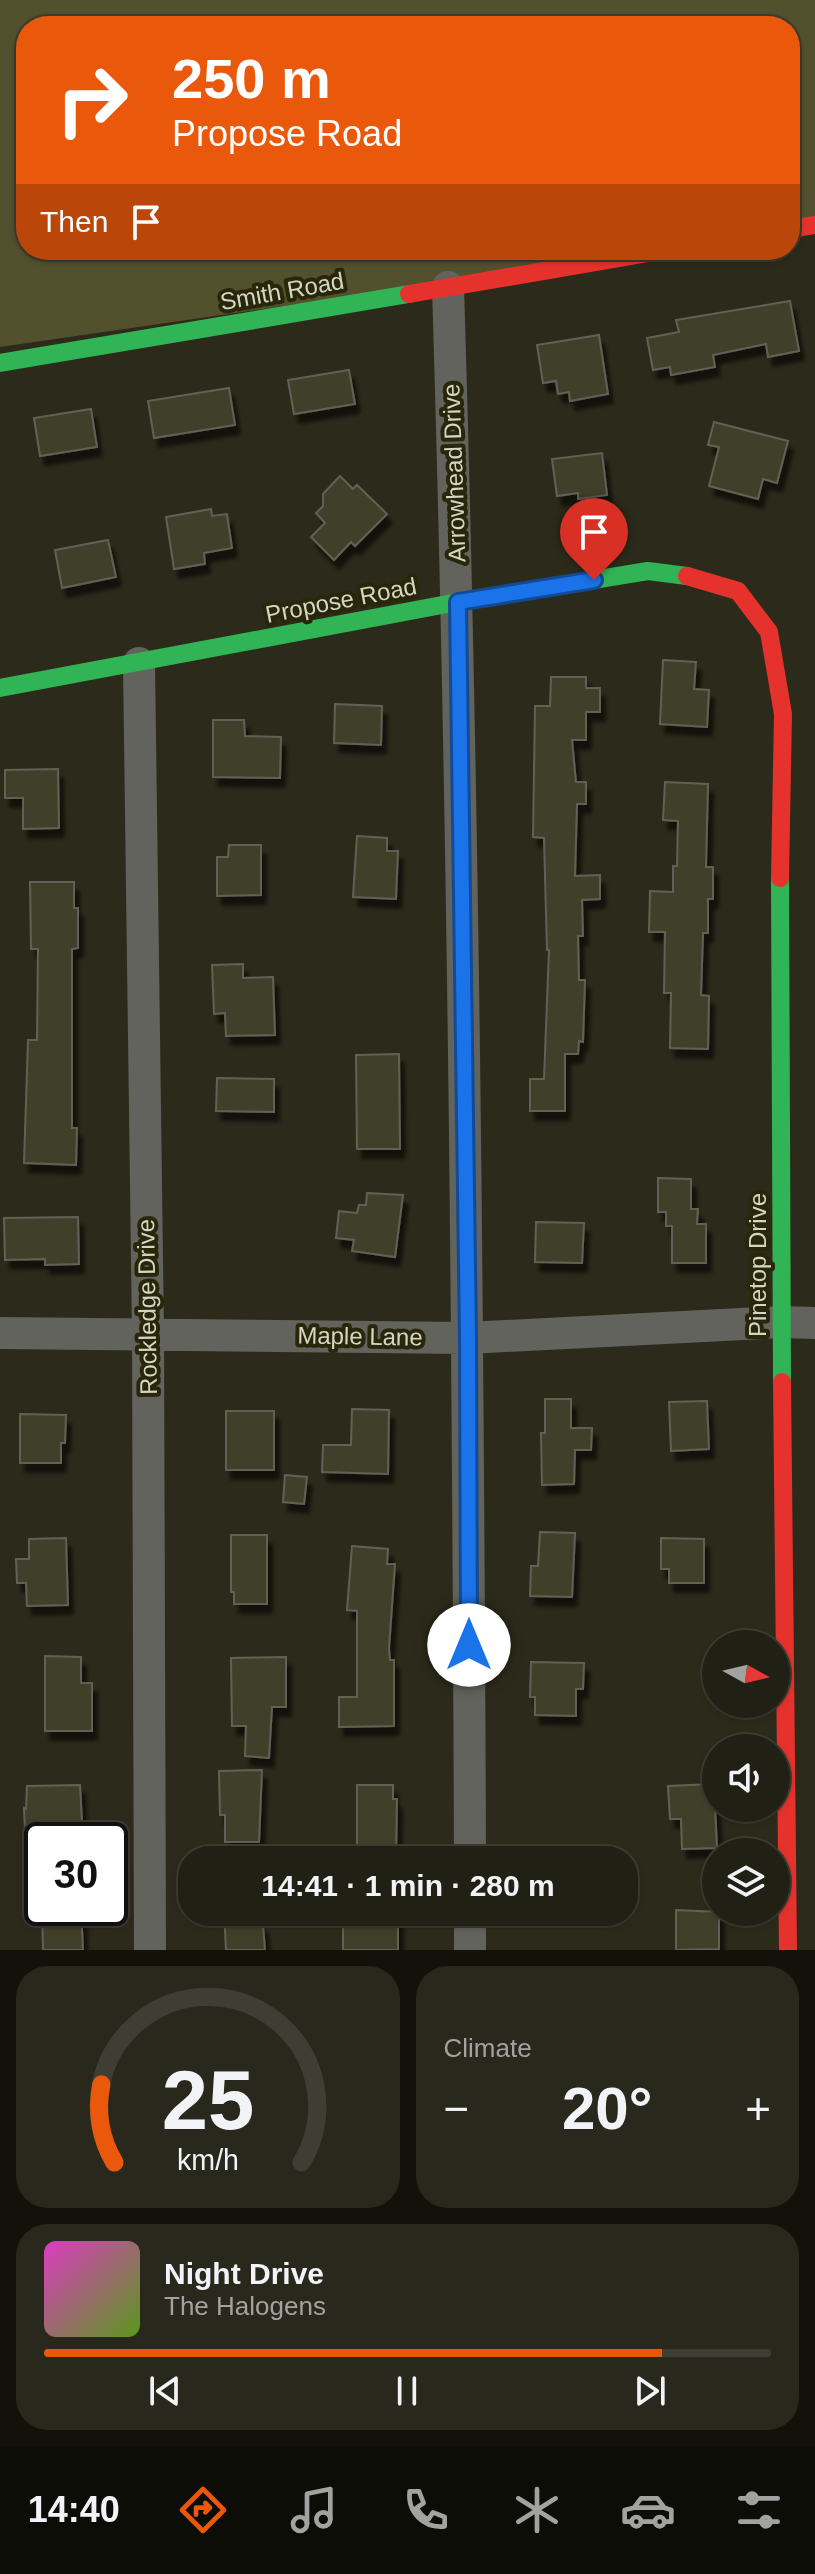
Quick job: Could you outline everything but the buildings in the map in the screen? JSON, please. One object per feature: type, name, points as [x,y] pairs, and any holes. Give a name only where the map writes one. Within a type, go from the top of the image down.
[{"type":"street","name":"Smith Road","points":[[0,363],[607,260]]},
{"type":"street","name":"Arrowhead Drive","points":[[448,287],[458,602],[468,1338],[470,1846]]},
{"type":"street","name":"Propose Road","points":[[0,688],[458,602],[648,571],[699,578],[738,591]]},
{"type":"street","name":"Pinetop Drive","points":[[738,591],[769,632],[783,714],[780,892],[781,1322],[801,1792],[788,1950]]},
{"type":"street","name":"Rockledge Drive","points":[[139,663],[148,1334],[150,1950]]},
{"type":"street","name":"Maple Lane","points":[[0,1333],[468,1338],[781,1322],[815,1323]]},
{"type":"street","points":[[470,1926],[470,1950]]},
{"type":"shaded area","points":[[0,0],[815,0],[815,225],[800,229],[800,16],[16,16],[16,260],[601,260],[0,347]]},
{"type":"traffic: fast","points":[[0,363],[409,294]]},
{"type":"traffic: fast","points":[[0,688],[458,602],[648,571],[687,576]]},
{"type":"traffic: fast","points":[[780,878],[782,1382]]},
{"type":"traffic: jam","points":[[800,227],[815,225]]},
{"type":"traffic: jam","points":[[409,294],[608,260]]},
{"type":"traffic: jam","points":[[687,576],[738,591],[769,632],[783,714],[780,878]]},
{"type":"traffic: jam","points":[[782,1382],[788,1950]]},
{"type":"route","points":[[469,1645],[458,602],[594,580]]}]
